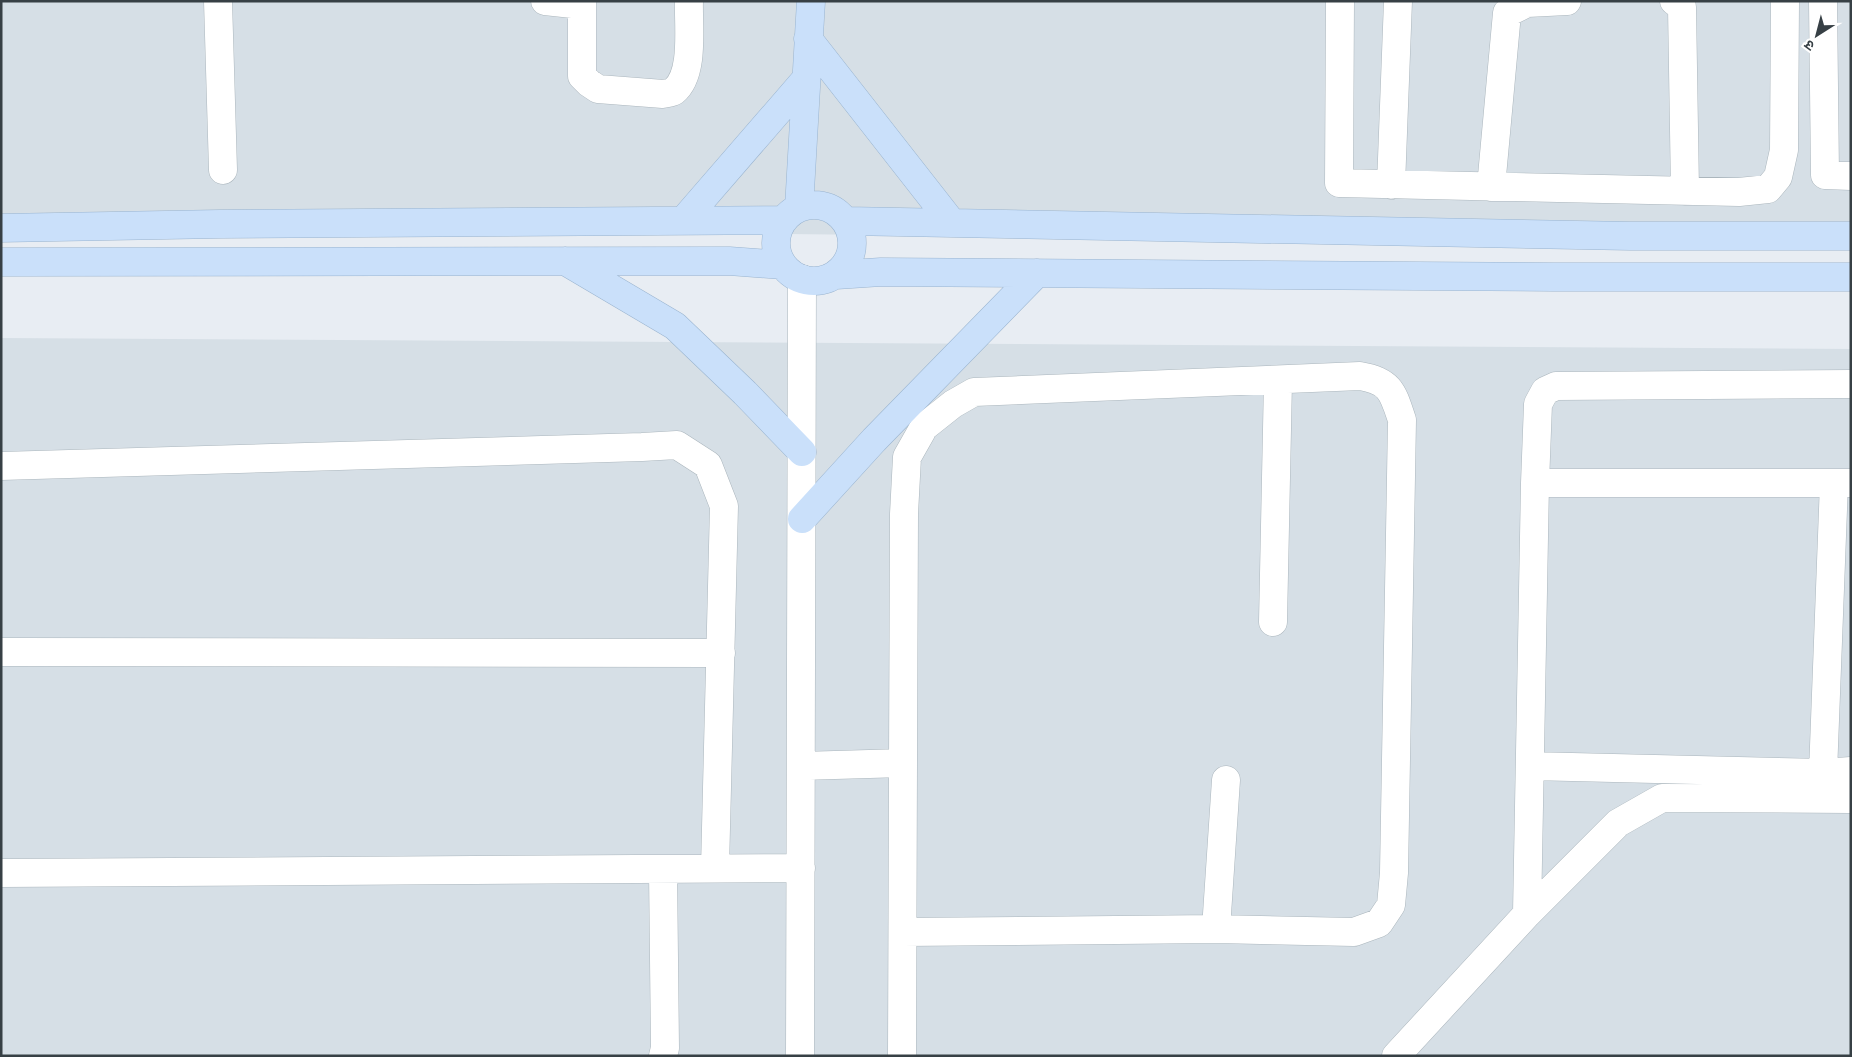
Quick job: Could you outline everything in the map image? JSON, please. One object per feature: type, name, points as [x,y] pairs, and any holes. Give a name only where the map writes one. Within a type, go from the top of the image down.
[{"type":"main road","points":[[792,214],[806,79],[811,1]]},
{"type":"main road","points":[[808,39],[952,223]]},
{"type":"main road","points":[[683,220],[806,79]]},
{"type":"main road","points":[[792,272],[778,254],[776,242],[778,230],[792,214],[810,205],[820,205],[830,208],[839,214],[846,221],[852,235],[852,250],[846,264],[836,275]]},
{"type":"main road","points":[[1,228],[683,220],[792,214]]},
{"type":"main road","points":[[846,221],[1621,236],[1851,236]]},
{"type":"main road","points":[[1,262],[729,260],[792,272],[813,282],[825,280],[836,275],[880,272],[1553,278],[1851,277]]},
{"type":"main road","points":[[565,261],[675,326],[745,393],[802,452]]},
{"type":"main road","points":[[802,519],[874,440],[1037,273]]},
{"type":"street","points":[[218,1],[223,170]]},
{"type":"street","points":[[545,1],[582,3],[582,76],[589,83],[598,89],[663,94],[673,92],[683,80],[688,65],[689,1]]},
{"type":"street","points":[[1340,1],[1339,183],[1739,192],[1768,189],[1778,177],[1784,150],[1786,1]]},
{"type":"street","points":[[1391,185],[1398,1]]},
{"type":"street","points":[[1491,187],[1507,12],[1527,3],[1567,1]]},
{"type":"street","points":[[1674,1],[1682,7],[1685,191]]},
{"type":"street","points":[[1823,1],[1825,175],[1851,176]]},
{"type":"street","points":[[792,272],[802,452],[800,1056]]},
{"type":"street","points":[[902,932],[1216,929],[1354,932],[1379,923],[1391,905],[1394,863],[1402,420],[1391,390],[1373,378],[1360,376],[1278,381],[974,392],[953,404],[924,428],[907,456],[904,514],[902,932],[902,1056]]},
{"type":"street","points":[[1273,622],[1278,381]]},
{"type":"street","points":[[1527,914],[1535,483],[1538,404],[1545,391],[1556,386],[1851,384]]},
{"type":"street","points":[[1,466],[676,445],[708,465],[724,506],[715,868]]},
{"type":"street","points":[[1535,483],[1842,483],[1823,773]]},
{"type":"street","points":[[1,652],[720,653]]},
{"type":"street","points":[[801,766],[903,763]]},
{"type":"street","points":[[1530,766],[1823,773],[1851,771]]},
{"type":"street","points":[[1216,929],[1226,780]]},
{"type":"street","points":[[1396,1056],[1527,914],[1618,823],[1662,798],[1851,798]]},
{"type":"street","points":[[663,868],[664,1056]]},
{"type":"street","points":[[1,873],[801,868]]},
{"type":"shaded area","points":[[1,1],[1851,1],[1851,246],[1,225]]},
{"type":"shaded area","points":[[1,338],[1851,349],[1851,1056],[1,1056]]}]
